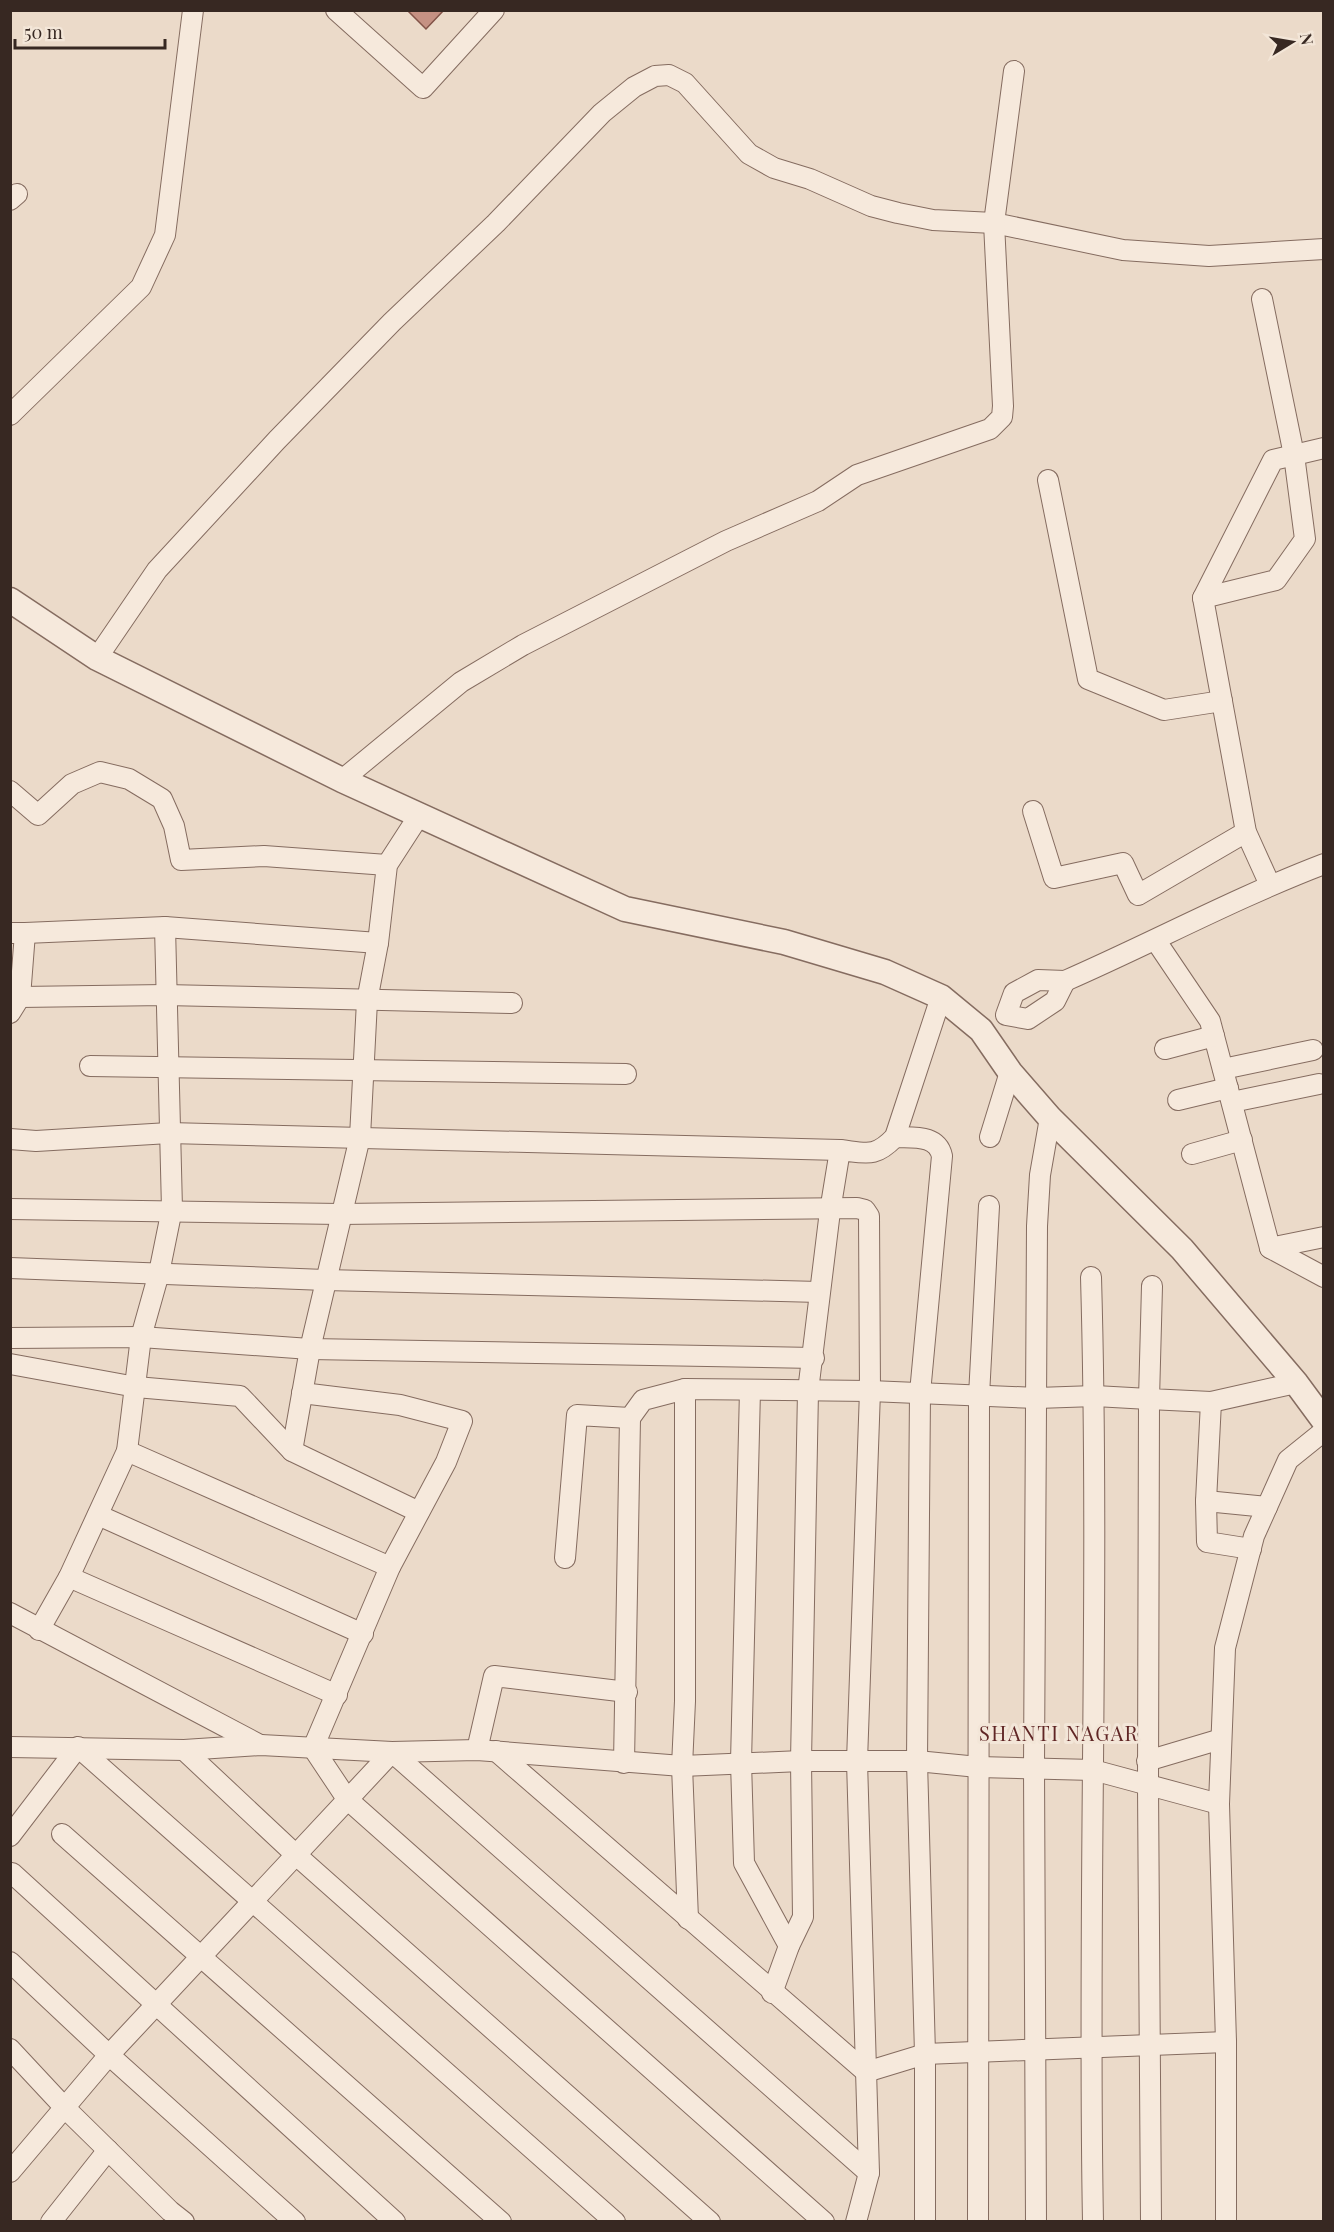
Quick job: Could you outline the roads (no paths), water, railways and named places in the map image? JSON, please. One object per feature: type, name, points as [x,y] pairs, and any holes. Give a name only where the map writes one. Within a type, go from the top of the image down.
[{"type":"street","points":[[10,415],[141,287],[165,235],[193,10]]},
{"type":"street","points":[[336,10],[423,88],[494,10]]},
{"type":"street","points":[[342,780],[461,682],[523,645],[726,541],[818,501],[857,475],[990,429],[999,423],[1003,406],[994,223],[1014,71]]},
{"type":"street","points":[[97,658],[158,570],[277,440],[392,322],[496,224],[602,113],[634,87],[655,76],[669,75],[685,83],[749,154],[774,168],[810,179],[871,206],[898,213],[933,220],[994,223],[1133,250],[1209,256],[1323,249]]},
{"type":"street","points":[[1203,598],[1276,580],[1305,539],[1294,455],[1262,299]]},
{"type":"street","points":[[1270,885],[1246,832],[1203,598],[1273,460],[1323,448]]},
{"type":"street","points":[[1048,480],[1088,679],[1164,710],[1221,701]]},
{"type":"street","points":[[10,600],[97,658],[342,780],[625,909],[784,942],[885,972],[941,997],[981,1030],[1010,1072],[1050,1118],[1182,1249],[1296,1383],[1323,1421]]},
{"type":"street","points":[[10,791],[38,815],[72,784],[100,772],[129,779],[162,799],[174,826],[181,860],[264,856],[387,865]]},
{"type":"street","points":[[1033,811],[1054,878],[1123,863],[1138,895],[1246,832]]},
{"type":"street","points":[[292,1451],[310,1349],[360,1137],[367,1001],[378,943],[387,865],[420,814]]},
{"type":"street","points":[[981,1030],[1006,1015],[1014,993],[1038,980],[1065,981],[1156,941],[1270,885],[1323,864]]},
{"type":"street","points":[[378,943],[165,927],[18,933],[15,1005],[165,995],[512,1003]]},
{"type":"street","points":[[39,1630],[69,1577],[127,1451],[141,1337],[159,1273],[172,1209],[165,927]]},
{"type":"street","points":[[1156,941],[1210,1022],[1270,1248],[1323,1277]]},
{"type":"street","points":[[1006,1015],[1028,1019],[1055,1001],[1065,981]]},
{"type":"street","points":[[10,1139],[36,1141],[169,1133],[840,1150],[873,1154],[885,1148],[895,1137],[941,997]]},
{"type":"street","points":[[1166,1049],[1214,1036]]},
{"type":"street","points":[[1223,1069],[1313,1050]]},
{"type":"street","points":[[90,1066],[167,1065],[627,1074]]},
{"type":"street","points":[[990,1137],[1010,1072]]},
{"type":"street","points":[[1178,1100],[1319,1084]]},
{"type":"street","points":[[1036,2222],[1034,1767],[1037,1226],[1040,1176],[1050,1118]]},
{"type":"street","points":[[895,1137],[923,1138],[934,1142],[940,1147],[942,1156],[920,1393],[917,1761],[926,2054],[925,2222]]},
{"type":"street","points":[[1192,1154],[1242,1140]]},
{"type":"street","points":[[772,1993],[789,1946],[803,1917],[801,1761],[808,1391],[814,1358],[819,1292],[840,1150]]},
{"type":"street","points":[[978,2222],[979,1396],[989,1206]]},
{"type":"street","points":[[10,1209],[172,1209],[340,1214],[830,1211],[857,1208],[865,1210],[869,1216],[870,1391],[857,1761],[869,2173],[856,2222]]},
{"type":"street","points":[[1270,1248],[1323,1237]]},
{"type":"street","points":[[10,1268],[325,1280],[819,1292]]},
{"type":"street","points":[[1091,1277],[1095,1396],[1089,2047],[1092,2222]]},
{"type":"street","points":[[1151,2222],[1148,1761],[1149,1399],[1152,1286]]},
{"type":"street","points":[[10,1338],[141,1337],[310,1349],[814,1358]]},
{"type":"street","points":[[10,1364],[136,1387],[240,1395],[292,1451],[419,1512]]},
{"type":"street","points":[[624,1763],[630,1418],[643,1400],[685,1389],[870,1391],[1036,1398],[1095,1396],[1211,1402],[1296,1383]]},
{"type":"street","points":[[685,1389],[685,1701],[682,1766],[688,1919]]},
{"type":"street","points":[[750,1390],[741,1762],[744,1863],[789,1946]]},
{"type":"street","points":[[302,1393],[400,1405],[462,1421],[446,1462],[390,1567],[313,1748]]},
{"type":"street","points":[[1211,1402],[1206,1501],[1207,1542],[1251,1549]]},
{"type":"street","points":[[565,1558],[577,1415],[630,1418]]},
{"type":"street","points":[[1226,2222],[1226,2042],[1219,1804],[1225,1648],[1251,1549],[1288,1460],[1323,1431]]},
{"type":"street","points":[[127,1451],[390,1567]]},
{"type":"street","points":[[1206,1501],[1267,1507]]},
{"type":"street","points":[[98,1515],[363,1634]]},
{"type":"street","points":[[69,1577],[337,1695]]},
{"type":"street","points":[[10,1613],[261,1745]]},
{"type":"street","points":[[487,1751],[494,1676],[627,1692]]},
{"type":"street","points":[[1148,1761],[1221,1739]]},
{"type":"street","points":[[10,1748],[184,1750],[261,1745],[392,1752],[487,1751],[682,1766],[741,1762],[917,1761],[978,1767],[1093,1770],[1219,1804]]},
{"type":"street","points":[[10,1836],[78,1747]]},
{"type":"street","points":[[78,1747],[615,2222]]},
{"type":"street","points":[[313,1748],[347,1799],[824,2222]]},
{"type":"street","points":[[184,1750],[295,1854],[710,2222]]},
{"type":"street","points":[[487,1751],[866,2072]]},
{"type":"street","points":[[10,2172],[110,2055],[392,1752]]},
{"type":"street","points":[[392,1752],[869,2173]]},
{"type":"street","points":[[62,1834],[202,1955],[501,2222]]},
{"type":"street","points":[[12,1874],[395,2222]]},
{"type":"street","points":[[10,1962],[295,2222]]},
{"type":"street","points":[[866,2072],[926,2054],[1226,2042]]},
{"type":"street","points":[[13,2058],[108,2150],[172,2218]]},
{"type":"street","points":[[51,2222],[108,2150]]},
{"type":"district","name":"SHANTI NAGAR","points":[[1059,1734]]}]
